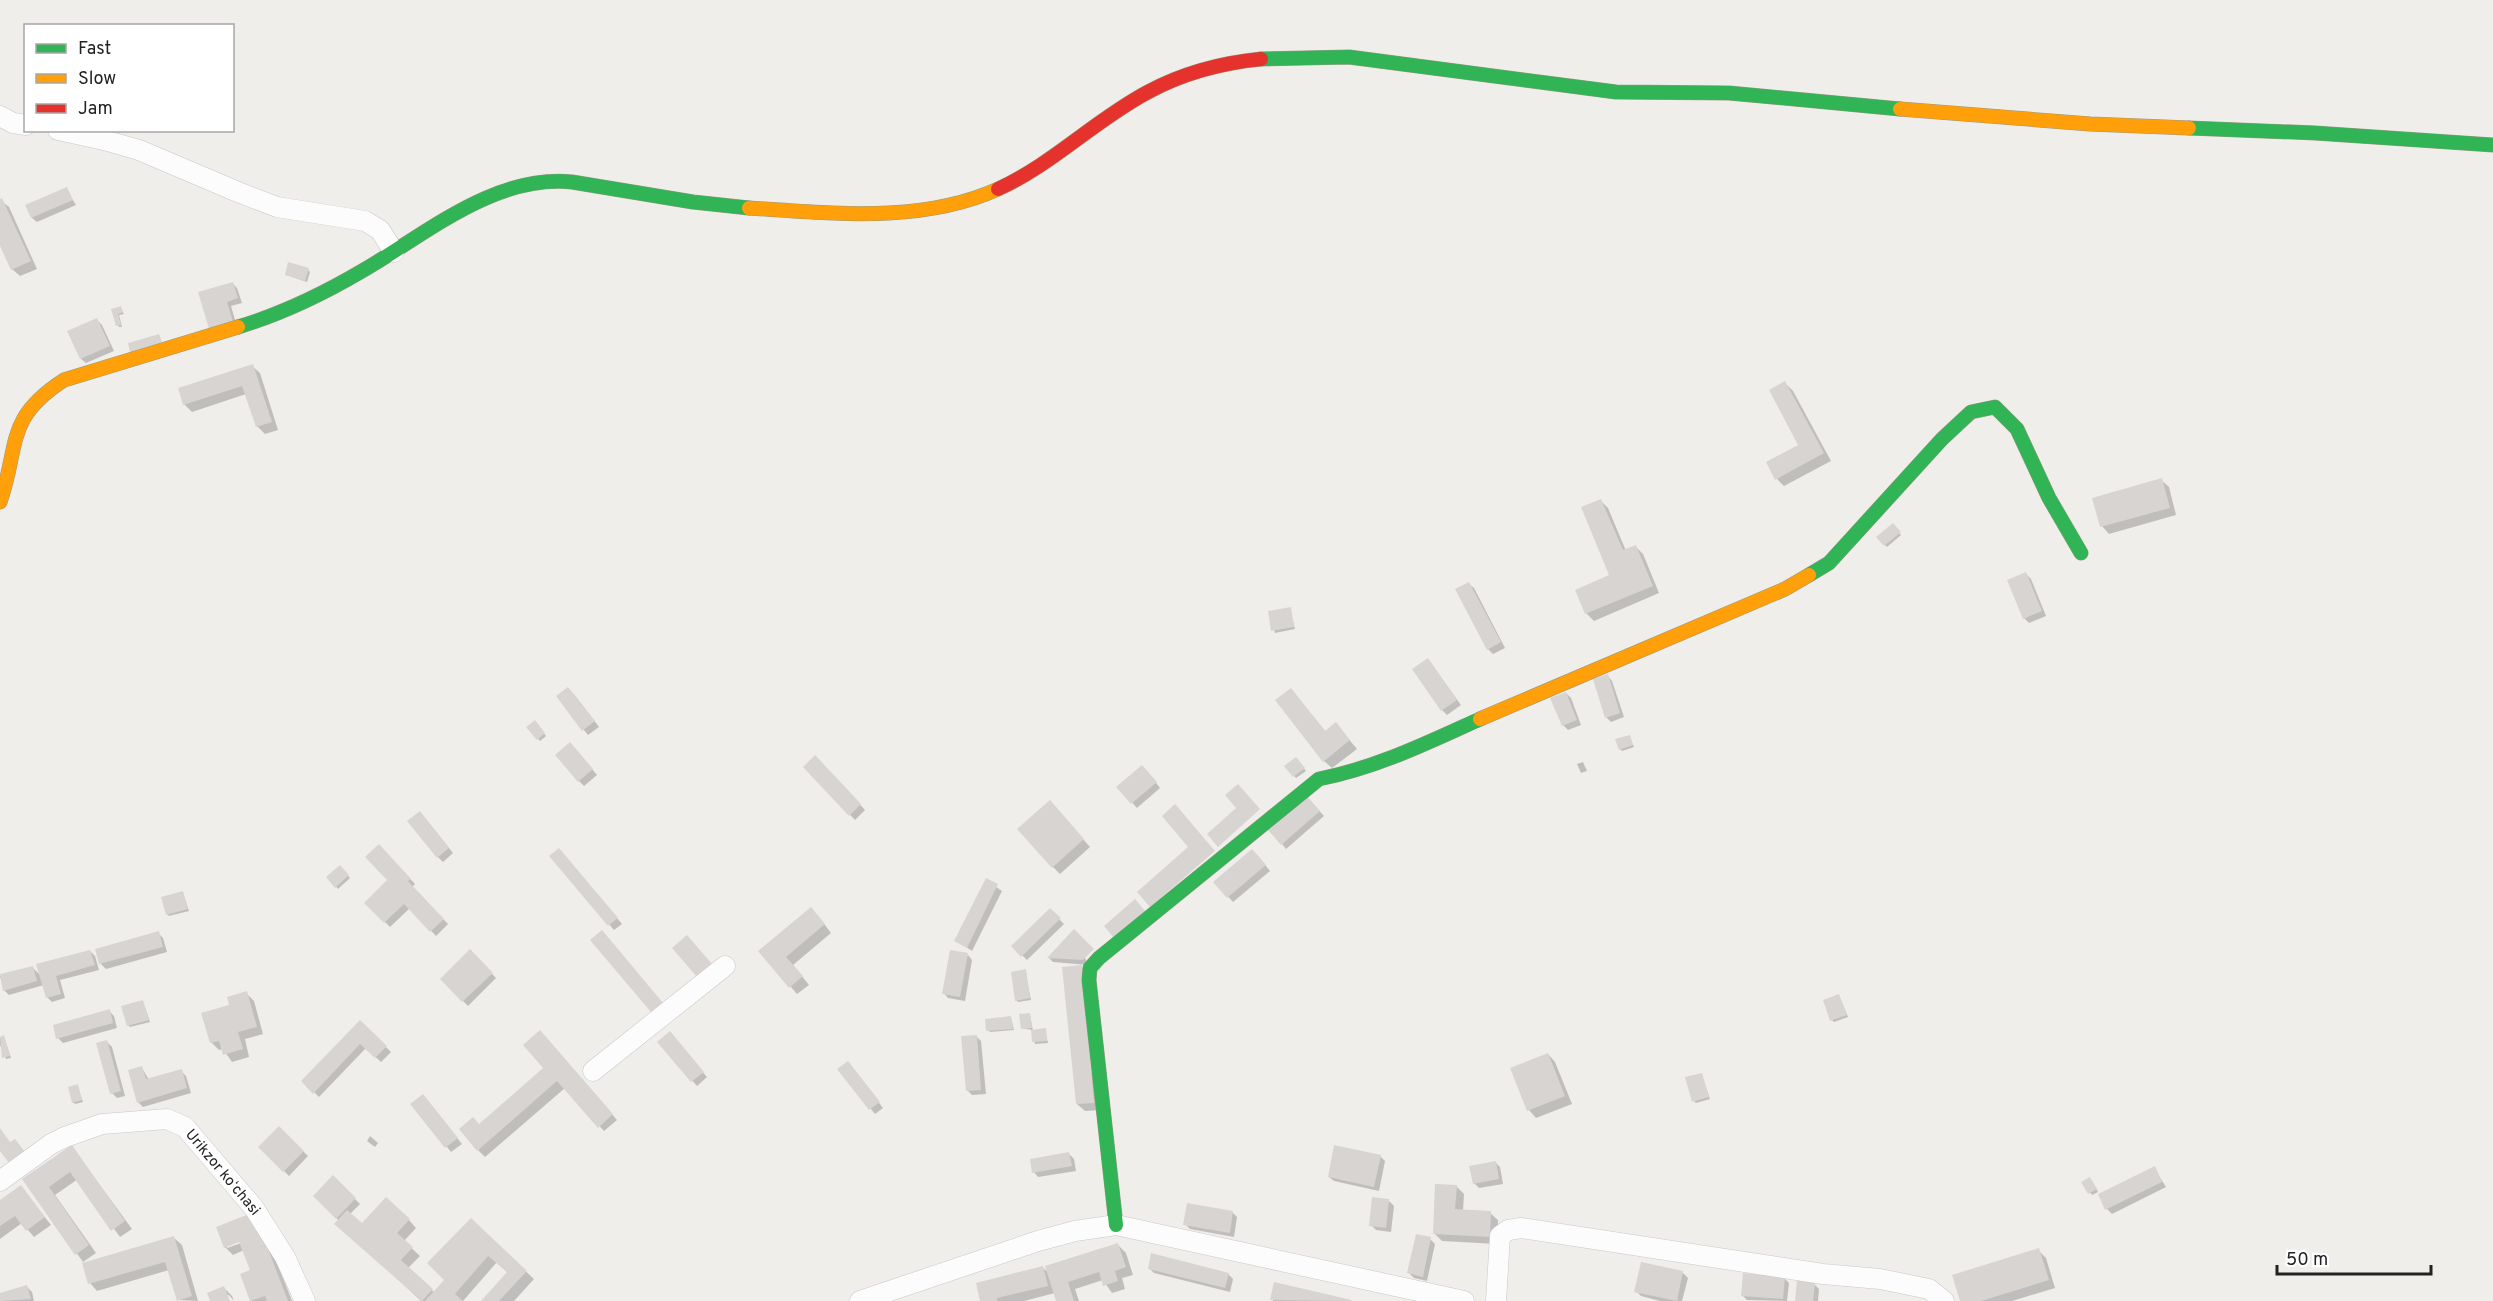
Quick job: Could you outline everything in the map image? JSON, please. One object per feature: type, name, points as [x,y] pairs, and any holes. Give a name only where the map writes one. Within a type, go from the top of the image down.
[{"type":"street","points":[[0,502],[15,434],[26,411],[51,388],[64,380],[273,316],[361,272],[478,200],[531,184],[554,180],[696,203],[746,208],[876,214],[914,212],[985,194],[1035,172],[1121,109],[1185,74],[1230,62],[1312,55],[1349,57],[1616,92],[1729,93],[1948,114],[2090,124],[2315,133],[2493,145]]},
{"type":"street","points":[[1,115],[13,123],[24,125]]},
{"type":"street","points":[[67,132],[139,150],[277,207],[365,221],[380,230],[394,252]]},
{"type":"street","points":[[1116,1226],[1089,980],[1090,968],[1099,958],[1319,779],[1350,773],[1408,752],[1537,693],[1785,589],[1829,563],[1942,440],[1971,412],[1995,407],[2017,429],[2049,498],[2081,553]]},
{"type":"street","points":[[593,1071],[725,966]]},
{"type":"street","name":"Urikzor koʻchasi","points":[[0,1181],[51,1144],[65,1137],[102,1124],[167,1119],[185,1127],[254,1208],[285,1257],[305,1301]]},
{"type":"street","points":[[860,1301],[1038,1241],[1075,1231],[1116,1226],[1464,1301]]},
{"type":"street","points":[[1496,1301],[1500,1236],[1509,1230],[1521,1228],[1823,1274],[1880,1279],[1929,1289],[1944,1301]]},
{"type":"building","points":[[67,187],[73,200],[31,218],[25,205]]},
{"type":"building","points":[[2,198],[31,261],[11,270],[0,246],[0,199]]},
{"type":"building","points":[[288,262],[309,268],[305,281],[285,275]]},
{"type":"building","points":[[233,282],[238,298],[227,302],[234,325],[210,332],[198,292]]},
{"type":"building","points":[[121,306],[123,312],[118,314],[121,325],[116,326],[111,309]]},
{"type":"building","points":[[97,318],[110,346],[80,359],[67,331]]},
{"type":"building","points":[[159,334],[162,342],[130,352],[128,343]]},
{"type":"building","points":[[253,364],[272,422],[256,427],[242,386],[183,405],[178,388]]},
{"type":"building","points":[[1785,381],[1824,453],[1775,480],[1766,462],[1798,445],[1769,390]]},
{"type":"building","points":[[2162,478],[2170,508],[2100,527],[2092,498]]},
{"type":"building","points":[[1601,499],[1623,550],[1636,545],[1653,586],[1585,614],[1575,590],[1609,575],[1581,507]]},
{"type":"building","points":[[1893,523],[1901,532],[1884,546],[1876,537]]},
{"type":"building","points":[[2026,572],[2042,611],[2023,619],[2007,580]]},
{"type":"building","points":[[1469,582],[1501,642],[1487,650],[1455,589]]},
{"type":"building","points":[[1291,607],[1294,627],[1271,631],[1268,611]]},
{"type":"building","points":[[1428,658],[1457,700],[1441,711],[1412,669]]},
{"type":"building","points":[[1608,674],[1620,713],[1605,718],[1593,679]]},
{"type":"building","points":[[568,687],[595,721],[582,731],[556,696]]},
{"type":"building","points":[[1291,688],[1325,731],[1336,722],[1350,740],[1323,762],[1275,700]]},
{"type":"building","points":[[1566,692],[1577,720],[1562,726],[1550,698]]},
{"type":"building","points":[[535,720],[545,733],[537,740],[526,727]]},
{"type":"building","points":[[1630,735],[1633,745],[1619,750],[1615,739]]},
{"type":"building","points":[[570,742],[593,769],[578,782],[555,755]]},
{"type":"building","points":[[815,755],[861,804],[849,816],[803,767]]},
{"type":"building","points":[[1296,757],[1305,768],[1293,777],[1284,766]]},
{"type":"building","points":[[1142,765],[1157,782],[1131,804],[1116,787]]},
{"type":"building","points":[[1238,784],[1260,809],[1218,847],[1207,834],[1236,808],[1225,795]]},
{"type":"building","points":[[1307,796],[1320,811],[1281,845],[1268,830]]},
{"type":"building","points":[[1050,800],[1084,839],[1052,868],[1017,829]]},
{"type":"building","points":[[1175,804],[1215,851],[1150,907],[1137,892],[1188,847],[1162,816]]},
{"type":"building","points":[[420,811],[449,848],[437,858],[407,821]]},
{"type":"building","points":[[379,844],[411,879],[408,881],[444,919],[430,932],[404,904],[384,923],[364,903],[387,880],[365,857]]},
{"type":"building","points":[[559,848],[618,918],[608,926],[549,856]]},
{"type":"building","points":[[1252,849],[1266,865],[1227,898],[1213,882]]},
{"type":"building","points":[[340,865],[349,875],[335,888],[326,877]]},
{"type":"building","points":[[986,878],[998,884],[967,948],[954,941]]},
{"type":"building","points":[[183,891],[188,909],[166,915],[161,897]]},
{"type":"building","points":[[1135,899],[1145,911],[1114,938],[1104,926]]},
{"type":"building","points":[[811,907],[825,924],[786,957],[803,976],[789,988],[758,951]]},
{"type":"building","points":[[1050,908],[1061,918],[1021,957],[1011,946]]},
{"type":"building","points":[[1074,929],[1094,949],[1083,960],[1047,958]]},
{"type":"building","points":[[602,930],[663,1003],[651,1012],[590,940]]},
{"type":"building","points":[[159,931],[163,947],[99,964],[95,949]]},
{"type":"building","points":[[687,935],[712,964],[697,977],[672,948]]},
{"type":"building","points":[[470,949],[493,973],[462,1002],[440,979]]},
{"type":"building","points":[[90,950],[95,965],[56,976],[61,994],[46,998],[36,964]]},
{"type":"building","points":[[950,950],[968,953],[960,997],[942,994]]},
{"type":"building","points":[[1082,965],[1094,1103],[1076,1104],[1062,967]]},
{"type":"building","points":[[33,966],[37,981],[3,991],[0,974]]},
{"type":"building","points":[[1026,969],[1030,998],[1015,1001],[1011,972]]},
{"type":"building","points":[[247,991],[257,1027],[238,1032],[243,1049],[223,1055],[219,1041],[210,1043],[201,1013],[229,1005],[227,997]]},
{"type":"building","points":[[1839,994],[1847,1015],[1830,1021],[1823,1000]]},
{"type":"building","points":[[143,1000],[149,1020],[127,1026],[121,1006]]},
{"type":"building","points":[[110,1009],[113,1023],[56,1039],[53,1025]]},
{"type":"building","points":[[1030,1013],[1032,1028],[1021,1029],[1019,1014]]},
{"type":"building","points":[[1011,1016],[1013,1029],[986,1031],[985,1019]]},
{"type":"building","points":[[360,1020],[387,1046],[375,1058],[360,1044],[313,1094],[301,1081]]},
{"type":"building","points":[[1046,1028],[1047,1041],[1032,1042],[1031,1030]]},
{"type":"building","points":[[540,1030],[613,1114],[598,1128],[557,1081],[477,1151],[459,1129],[473,1117],[479,1124],[543,1068],[523,1045]]},
{"type":"building","points":[[670,1031],[704,1072],[691,1082],[657,1042]]},
{"type":"building","points":[[4,1035],[10,1056],[2,1058],[0,1037]]},
{"type":"building","points":[[977,1035],[981,1090],[966,1091],[961,1036]]},
{"type":"building","points":[[107,1040],[121,1091],[110,1094],[96,1043]]},
{"type":"building","points":[[1548,1053],[1565,1096],[1527,1111],[1510,1068]]},
{"type":"building","points":[[848,1061],[880,1102],[869,1110],[837,1069]]},
{"type":"building","points":[[142,1066],[146,1079],[182,1069],[187,1088],[137,1103],[128,1070]]},
{"type":"building","points":[[1702,1073],[1709,1097],[1692,1102],[1685,1077]]},
{"type":"building","points":[[78,1084],[82,1100],[72,1103],[68,1087]]},
{"type":"building","points":[[423,1094],[458,1138],[445,1148],[410,1104]]},
{"type":"building","points":[[279,1126],[304,1151],[283,1172],[258,1147]]},
{"type":"building","points":[[0,1128],[10,1142],[15,1139],[25,1152],[9,1163],[0,1151]]},
{"type":"building","points":[[72,1145],[125,1221],[111,1231],[70,1172],[49,1187],[89,1245],[75,1255],[22,1179]]},
{"type":"building","points":[[1334,1145],[1381,1155],[1374,1187],[1328,1177]]},
{"type":"building","points":[[1069,1152],[1072,1166],[1032,1173],[1030,1159]]},
{"type":"building","points":[[1496,1161],[1499,1179],[1473,1184],[1469,1166]]},
{"type":"building","points":[[2155,1166],[2162,1182],[2105,1210],[2098,1194]]},
{"type":"building","points":[[333,1175],[356,1198],[336,1219],[313,1196]]},
{"type":"building","points":[[2090,1177],[2097,1189],[2088,1194],[2081,1182]]},
{"type":"building","points":[[1435,1184],[1457,1185],[1455,1209],[1491,1211],[1490,1237],[1433,1234]]},
{"type":"building","points":[[21,1185],[45,1217],[26,1231],[15,1216],[0,1226],[0,1200]]},
{"type":"building","points":[[386,1197],[410,1219],[397,1233],[413,1247],[401,1260],[433,1289],[422,1301],[334,1224],[347,1210],[362,1223]]},
{"type":"building","points":[[1372,1197],[1389,1199],[1386,1228],[1369,1226]]},
{"type":"building","points":[[1187,1203],[1233,1211],[1230,1233],[1183,1225]]},
{"type":"building","points":[[254,1212],[288,1301],[267,1301],[265,1296],[250,1301],[240,1274],[250,1270],[239,1242],[224,1248],[216,1227]]},
{"type":"building","points":[[471,1218],[527,1271],[499,1301],[481,1301],[507,1272],[488,1256],[455,1294],[463,1301],[425,1301],[444,1280],[427,1263]]},
{"type":"building","points":[[1416,1234],[1431,1237],[1423,1277],[1407,1273]]},
{"type":"building","points":[[174,1236],[192,1296],[177,1301],[165,1262],[88,1284],[82,1263]]},
{"type":"building","points":[[1118,1243],[1126,1267],[1115,1271],[1118,1281],[1103,1286],[1099,1272],[1068,1282],[1074,1301],[1056,1301],[1045,1266]]},
{"type":"building","points":[[2039,1248],[2049,1280],[1981,1301],[1960,1301],[1952,1275]]},
{"type":"building","points":[[1151,1253],[1229,1273],[1225,1288],[1148,1269]]},
{"type":"building","points":[[1641,1262],[1683,1271],[1677,1301],[1634,1292]]},
{"type":"building","points":[[1043,1266],[1048,1286],[997,1298],[997,1301],[980,1301],[976,1283]]},
{"type":"building","points":[[1743,1273],[1785,1277],[1783,1299],[1741,1296]]},
{"type":"building","points":[[1797,1280],[1815,1283],[1813,1301],[1795,1301]]},
{"type":"building","points":[[1274,1282],[1352,1300],[1270,1300]]},
{"type":"building","points":[[27,1285],[31,1299],[0,1301],[0,1293]]},
{"type":"building","points":[[224,1286],[230,1301],[210,1301],[207,1293]]},
{"type":"traffic: fast","points":[[1261,59],[1349,57],[1616,92],[1729,93],[1900,109]]},
{"type":"traffic: fast","points":[[2189,128],[2315,133],[2493,145]]},
{"type":"traffic: fast","points":[[238,327],[286,310],[317,295],[362,271],[461,210],[515,187],[543,182],[572,182],[693,202],[749,208]]},
{"type":"traffic: fast","points":[[1809,575],[1829,563],[1942,439],[1971,412],[1995,407],[2017,429],[2049,498],[2081,553]]},
{"type":"traffic: fast","points":[[1116,1225],[1089,980],[1090,968],[1099,958],[1319,779],[1381,762],[1480,719]]},
{"type":"traffic: slow","points":[[1900,109],[2090,124],[2189,128]]},
{"type":"traffic: slow","points":[[749,208],[844,213],[907,212],[969,200],[998,189]]},
{"type":"traffic: slow","points":[[0,502],[17,434],[23,421],[32,407],[64,380],[238,327]]},
{"type":"traffic: slow","points":[[1480,719],[1785,589],[1809,575]]},
{"type":"traffic: jam","points":[[998,189],[1056,155],[1110,115],[1161,85],[1203,70],[1261,59]]}]
